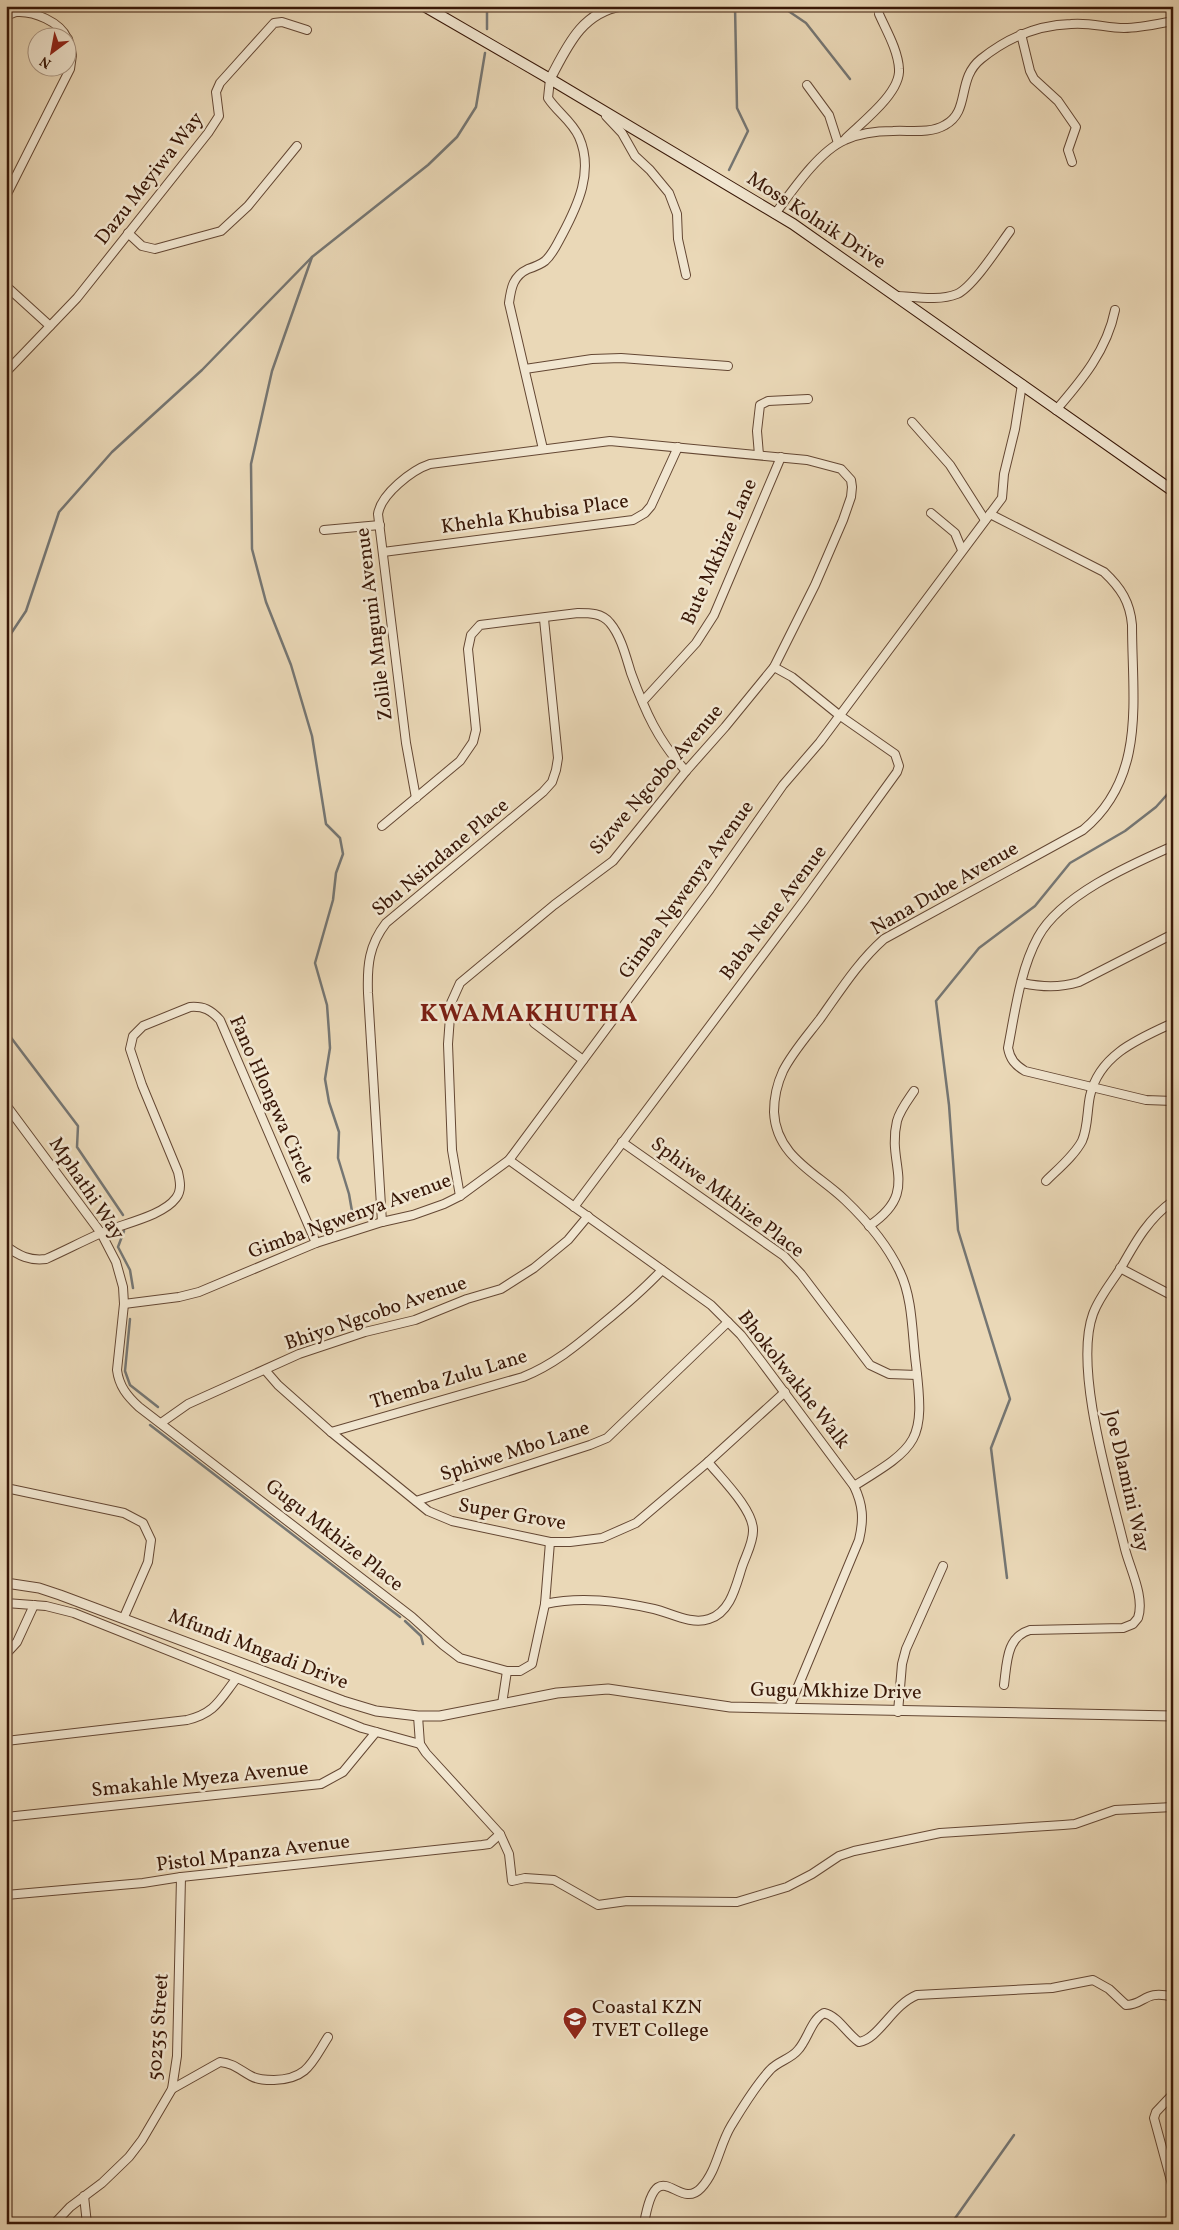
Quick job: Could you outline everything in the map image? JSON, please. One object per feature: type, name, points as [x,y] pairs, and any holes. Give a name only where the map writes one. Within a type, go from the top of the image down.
[{"type":"main road","name":"Moss Kolnik Drive","points":[[424,6],[598,107],[776,214],[898,296],[1056,410],[1173,491]]},
{"type":"street","points":[[543,449],[509,304],[514,280],[519,274],[539,265],[552,253],[576,208],[585,173],[582,146],[578,136],[567,119],[548,98],[550,79],[574,36],[583,25],[604,11],[621,6]]},
{"type":"street","points":[[6,12],[32,10],[58,28]]},
{"type":"street","points":[[6,16],[16,11]]},
{"type":"street","points":[[776,214],[821,157],[841,142],[883,102],[896,82],[900,70],[878,14]]},
{"type":"street","points":[[841,142],[872,132],[934,130],[943,126],[957,115],[961,106],[964,84],[973,68],[991,52],[1021,34],[1071,24],[1125,28],[1173,21]]},
{"type":"street","name":"Dazu Meyiwa Way","points":[[6,372],[78,298],[219,116],[216,92],[230,70],[274,24],[282,22],[307,30]]},
{"type":"street","points":[[1021,34],[1030,71],[1034,79],[1058,101],[1076,128],[1068,150],[1072,162]]},
{"type":"street","points":[[6,196],[65,78]]},
{"type":"street","points":[[807,85],[829,116],[841,142]]},
{"type":"street","points":[[598,107],[618,129],[635,156],[650,170],[669,193],[677,214],[680,248],[686,275]]},
{"type":"street","points":[[128,233],[142,246],[155,249],[221,231],[248,206],[297,146]]},
{"type":"street","points":[[898,296],[940,296],[958,293],[974,278],[1010,231]]},
{"type":"street","points":[[6,286],[50,326]]},
{"type":"street","points":[[1056,410],[1092,367],[1104,345],[1115,310]]},
{"type":"street","points":[[525,369],[592,359],[621,358],[728,366]]},
{"type":"street","name":"Gimba Ngwenya Avenue","points":[[124,1304],[179,1298],[199,1292],[316,1243],[444,1204],[460,1196],[509,1160],[710,889],[783,785],[820,742],[988,517],[1004,492],[1004,474],[1015,429],[1022,384]]},
{"type":"street","points":[[759,455],[757,431],[760,405],[768,401],[808,399]]},
{"type":"street","points":[[912,422],[950,465],[988,517]]},
{"type":"street","name":"Zolile Mnguni Avenue","points":[[416,798],[406,743],[378,514],[382,503],[395,488],[420,467],[430,464],[610,441],[678,446],[807,460],[841,469]]},
{"type":"street","name":"Khehla Khubisa Place","points":[[383,552],[632,520],[645,513],[651,506],[678,446]]},
{"type":"street","name":"Bute Mkhize Lane","points":[[643,701],[705,631],[714,615],[781,457]]},
{"type":"street","name":"Sizwe Ngcobo Avenue","points":[[460,1196],[452,1150],[448,1044],[448,1018],[455,990],[473,972],[554,905],[613,862],[686,771],[725,728],[774,667],[815,585],[851,496],[851,480],[841,469]]},
{"type":"street","points":[[931,514],[955,533],[962,550]]},
{"type":"street","name":"Nana Dube Avenue","points":[[854,1486],[888,1465],[909,1446],[916,1435],[921,1408],[907,1291],[900,1272],[869,1226],[845,1200],[793,1157],[783,1143],[774,1113],[775,1096],[782,1072],[872,949],[897,930],[1083,830],[1096,819],[1112,798],[1123,776],[1130,755],[1132,740],[1132,625],[1131,610],[1126,597],[1116,583],[1104,572],[988,517]]},
{"type":"street","points":[[324,530],[380,525]]},
{"type":"street","points":[[382,826],[460,761],[472,742],[476,730],[468,650],[471,635],[480,625],[585,613],[592,613],[604,618],[616,632],[662,743],[686,771]]},
{"type":"street","name":"Sbu Nsindane Place","points":[[382,1222],[368,993],[367,968],[370,952],[376,936],[386,922],[514,817],[552,782],[558,758],[544,619]]},
{"type":"street","name":"Baba Nene Avenue","points":[[574,1207],[805,899],[897,772],[899,766],[895,754],[839,715],[805,687],[774,667]]},
{"type":"street","points":[[1173,846],[1116,874],[1064,907],[1050,920],[1038,937],[1022,983],[1008,1048],[1010,1057],[1017,1066],[1025,1071],[1146,1100],[1173,1101]]},
{"type":"street","points":[[1022,983],[1057,987],[1079,982],[1173,934]]},
{"type":"street","name":"Fano Hlongwa Circle","points":[[101,1233],[169,1206],[177,1197],[181,1186],[178,1172],[131,1057],[130,1049],[133,1036],[143,1026],[197,1006],[212,1012],[220,1020],[316,1243]]},
{"type":"street","points":[[534,1023],[583,1060]]},
{"type":"street","points":[[1046,1181],[1082,1140],[1092,1087],[1103,1068],[1119,1051],[1130,1043],[1173,1023]]},
{"type":"street","points":[[869,1226],[889,1209],[898,1193],[897,1122],[914,1090]]},
{"type":"street","name":"Mphathi Way","points":[[6,1105],[101,1233],[120,1274],[124,1304],[117,1370],[121,1387]]},
{"type":"street","name":"Sphiwe Mkhize Place","points":[[622,1142],[784,1256],[801,1274],[870,1365],[890,1374],[917,1375]]},
{"type":"street","name":"Bhokolwakhe Walk","points":[[509,1160],[711,1306],[728,1322],[741,1335],[785,1392],[854,1486],[861,1501],[863,1512],[859,1540],[789,1708]]},
{"type":"street","name":"Joe Dlamini Way","points":[[1004,1685],[1012,1645],[1016,1636],[1023,1632],[1030,1630],[1123,1628],[1133,1624],[1140,1613],[1139,1600],[1091,1402],[1086,1352],[1088,1332],[1093,1313],[1149,1222],[1173,1201]]},
{"type":"street","name":"Bhiyo Ngcobo Avenue","points":[[161,1423],[188,1404],[299,1354],[341,1340],[416,1320],[467,1299],[501,1289],[534,1268],[568,1240],[588,1216]]},
{"type":"street","points":[[6,1246],[27,1258],[37,1260],[53,1256],[101,1233]]},
{"type":"street","points":[[1120,1268],[1173,1296]]},
{"type":"street","name":"Themba Zulu Lane","points":[[331,1432],[523,1377],[541,1370],[558,1359],[612,1316],[662,1270]]},
{"type":"street","name":"Sphiwe Mbo Lane","points":[[416,1502],[599,1442],[616,1429],[728,1322]]},
{"type":"street","name":"Super Grove","points":[[265,1370],[278,1385],[331,1432],[437,1517],[550,1542],[586,1541],[623,1530],[649,1513],[785,1392]]},
{"type":"street","name":"Gugu Mkhize Place","points":[[121,1387],[129,1398],[412,1617],[452,1653],[470,1662],[506,1671],[526,1669],[532,1664],[535,1656],[545,1604]]},
{"type":"street","points":[[550,1542],[545,1604],[574,1599],[587,1599],[653,1609],[700,1621],[711,1619],[722,1611],[731,1599],[752,1540],[753,1525],[749,1513],[708,1462]]},
{"type":"street","points":[[6,1488],[124,1513],[143,1523],[151,1540],[148,1562],[124,1617]]},
{"type":"street","points":[[898,1712],[902,1664],[906,1649],[943,1566]]},
{"type":"street","name":"Mfundi Mngadi Drive","points":[[6,1584],[39,1588],[124,1617],[376,1712],[418,1716],[458,1714],[502,1704]]},
{"type":"street","points":[[6,1603],[58,1608],[74,1613],[376,1732],[420,1744]]},
{"type":"street","points":[[6,1654],[17,1642],[34,1605]]},
{"type":"street","points":[[502,1704],[506,1671]]},
{"type":"street","points":[[6,1741],[187,1720],[204,1716],[216,1705],[236,1678]]},
{"type":"street","name":"Gugu Mkhize Drive","points":[[502,1704],[557,1693],[608,1689],[652,1694],[715,1706],[898,1712],[1173,1716]]},
{"type":"street","points":[[418,1716],[420,1744],[500,1834],[509,1854],[512,1881],[526,1878],[554,1880],[598,1905],[627,1901],[738,1902],[787,1887],[812,1874],[828,1862],[854,1851],[940,1833],[1075,1824],[1115,1810],[1173,1807]]},
{"type":"street","name":"Smakahle Myeza Avenue","points":[[6,1817],[321,1784],[343,1772],[376,1732]]},
{"type":"street","name":"Pistol Mpanza Avenue","points":[[6,1895],[143,1883],[181,1877],[482,1845],[489,1844],[500,1834]]},
{"type":"street","name":"50235 Street","points":[[54,2224],[70,2207],[102,2183],[129,2157],[147,2133],[172,2089],[177,2056],[181,1877]]},
{"type":"street","points":[[644,2224],[649,2198],[653,2190],[659,2186],[666,2186],[688,2194],[696,2193],[702,2188],[719,2157],[730,2127],[765,2076],[776,2064],[796,2052],[817,2018],[824,2013],[832,2016],[859,2042],[869,2039],[897,2007],[917,1995],[1052,1988],[1093,1980],[1109,1989],[1126,2005],[1131,2005],[1152,1994],[1173,1996]]},
{"type":"street","points":[[172,2089],[220,2062],[228,2062],[253,2077],[263,2080],[295,2078],[310,2065],[328,2037]]},
{"type":"street","points":[[1173,2094],[1156,2112],[1154,2118],[1173,2188]]},
{"type":"street","points":[[84,2196],[87,2224]]},
{"type":"waterway","points":[[487,6],[487,29]]},
{"type":"waterway","points":[[729,170],[748,131],[737,108],[735,6]]},
{"type":"waterway","points":[[781,6],[806,23],[850,79]]},
{"type":"waterway","points":[[6,641],[26,611],[59,512],[112,452],[202,370],[312,257],[428,165],[457,137],[476,107],[485,53]]},
{"type":"waterway","points":[[312,257],[272,371],[251,464],[252,549],[266,602],[291,665],[312,736],[326,824],[340,838],[343,854],[336,873],[333,900],[315,963],[327,1005],[330,1048],[325,1079],[329,1102],[339,1132],[338,1158],[349,1194],[353,1217]]},
{"type":"waterway","points":[[1007,1578],[991,1448],[1010,1399],[958,1230],[949,1105],[936,1001],[979,948],[1035,906],[1070,863],[1125,831],[1156,807],[1173,788]]},
{"type":"waterway","points":[[6,1031],[78,1126],[77,1147],[123,1215]]},
{"type":"waterway","points":[[124,1231],[118,1247],[130,1270],[133,1288]]},
{"type":"waterway","points":[[130,1319],[125,1371],[130,1385],[158,1407]]},
{"type":"waterway","points":[[150,1425],[400,1617]]},
{"type":"waterway","points":[[405,1621],[421,1636],[423,1644]]},
{"type":"waterway","points":[[951,2224],[1014,2135]]},
{"type":"place","name":"Coastal KZN TVET College","points":[[575,2040]]},
{"type":"district","name":"KWAMAKHUTHA","points":[[529,1014]]}]
